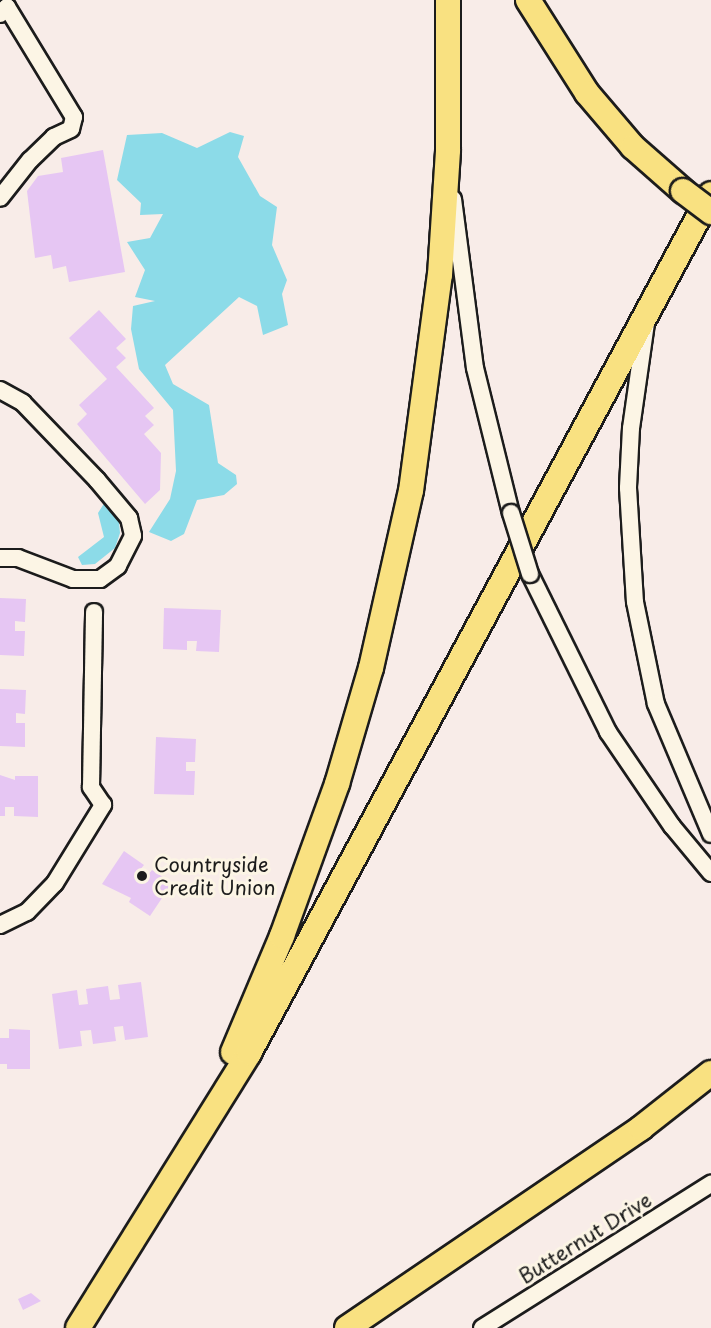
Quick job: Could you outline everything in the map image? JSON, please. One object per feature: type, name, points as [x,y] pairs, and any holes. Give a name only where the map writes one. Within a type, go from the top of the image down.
[{"type":"highway","points":[[175,1176],[282,936],[337,784],[371,668],[411,491],[430,369],[448,150],[448,0]]},
{"type":"highway","points":[[528,0],[587,93],[633,147],[711,212]]},
{"type":"highway","points":[[78,1328],[175,1176],[249,1053],[711,194]]},
{"type":"highway","points":[[347,1328],[641,1128],[711,1073]]},
{"type":"street","points":[[0,14],[7,7],[74,117],[71,129],[43,147],[0,198]]},
{"type":"street","points":[[448,150],[468,330],[511,513],[530,574],[608,732],[672,826],[711,873]]},
{"type":"street","points":[[649,308],[630,448],[635,602],[656,704],[711,834]]},
{"type":"street","points":[[0,390],[23,403],[97,480],[129,518],[133,536],[118,566],[100,579],[73,579],[27,560],[0,558]]},
{"type":"street","points":[[0,925],[27,912],[55,883],[103,806],[91,788],[94,612]]},
{"type":"street","name":"Butternut Drive","points":[[482,1328],[711,1184]]},
{"type":"water","points":[[230,132],[244,136],[238,157],[260,196],[277,207],[272,245],[287,280],[282,294],[288,325],[263,335],[257,306],[239,297],[165,365],[173,384],[209,405],[218,463],[236,475],[237,484],[224,495],[197,500],[184,534],[171,541],[149,532],[170,499],[176,471],[173,410],[139,369],[131,329],[133,306],[155,301],[135,297],[145,270],[127,242],[150,238],[163,214],[140,215],[141,203],[117,180],[127,135],[162,133],[197,148]]},
{"type":"water","points":[[105,502],[118,512],[120,533],[115,548],[95,564],[82,565],[78,557],[104,537],[98,513]]},
{"type":"building","points":[[103,150],[125,272],[69,282],[66,266],[53,269],[51,255],[35,258],[27,191],[38,176],[63,172],[61,158]]},
{"type":"building","points":[[99,310],[126,339],[116,348],[126,358],[116,367],[154,408],[145,416],[154,425],[144,434],[161,453],[160,490],[145,504],[77,424],[87,414],[79,405],[107,379],[69,338]]},
{"type":"building","points":[[0,598],[26,599],[25,622],[15,621],[15,631],[25,631],[24,656],[0,655]]},
{"type":"building","points":[[164,608],[221,610],[219,652],[196,651],[197,641],[187,641],[187,650],[163,649]]},
{"type":"building","points":[[0,689],[26,690],[25,714],[16,713],[16,723],[25,723],[25,747],[0,746]]},
{"type":"building","points":[[156,737],[196,739],[195,762],[186,762],[186,771],[195,771],[194,795],[154,794]]},
{"type":"building","points":[[0,775],[15,780],[15,776],[38,776],[38,817],[14,816],[14,807],[5,807],[5,816],[0,816]]},
{"type":"building","points":[[124,851],[144,865],[139,871],[147,876],[152,870],[172,883],[150,916],[129,902],[131,898],[102,884]]},
{"type":"building","points":[[141,982],[148,1037],[125,1040],[123,1026],[114,1027],[116,1041],[93,1044],[91,1030],[80,1031],[82,1046],[59,1049],[52,994],[77,990],[79,1005],[88,1004],[86,989],[108,986],[110,1000],[120,999],[118,985]]},
{"type":"building","points":[[9,1029],[30,1030],[30,1069],[7,1069],[7,1064],[0,1064],[0,1038],[9,1038]]},
{"type":"building","points":[[31,1293],[41,1301],[23,1310],[18,1299]]},
{"type":"place","name":"Countryside Credit Union","points":[[142,876]]}]
